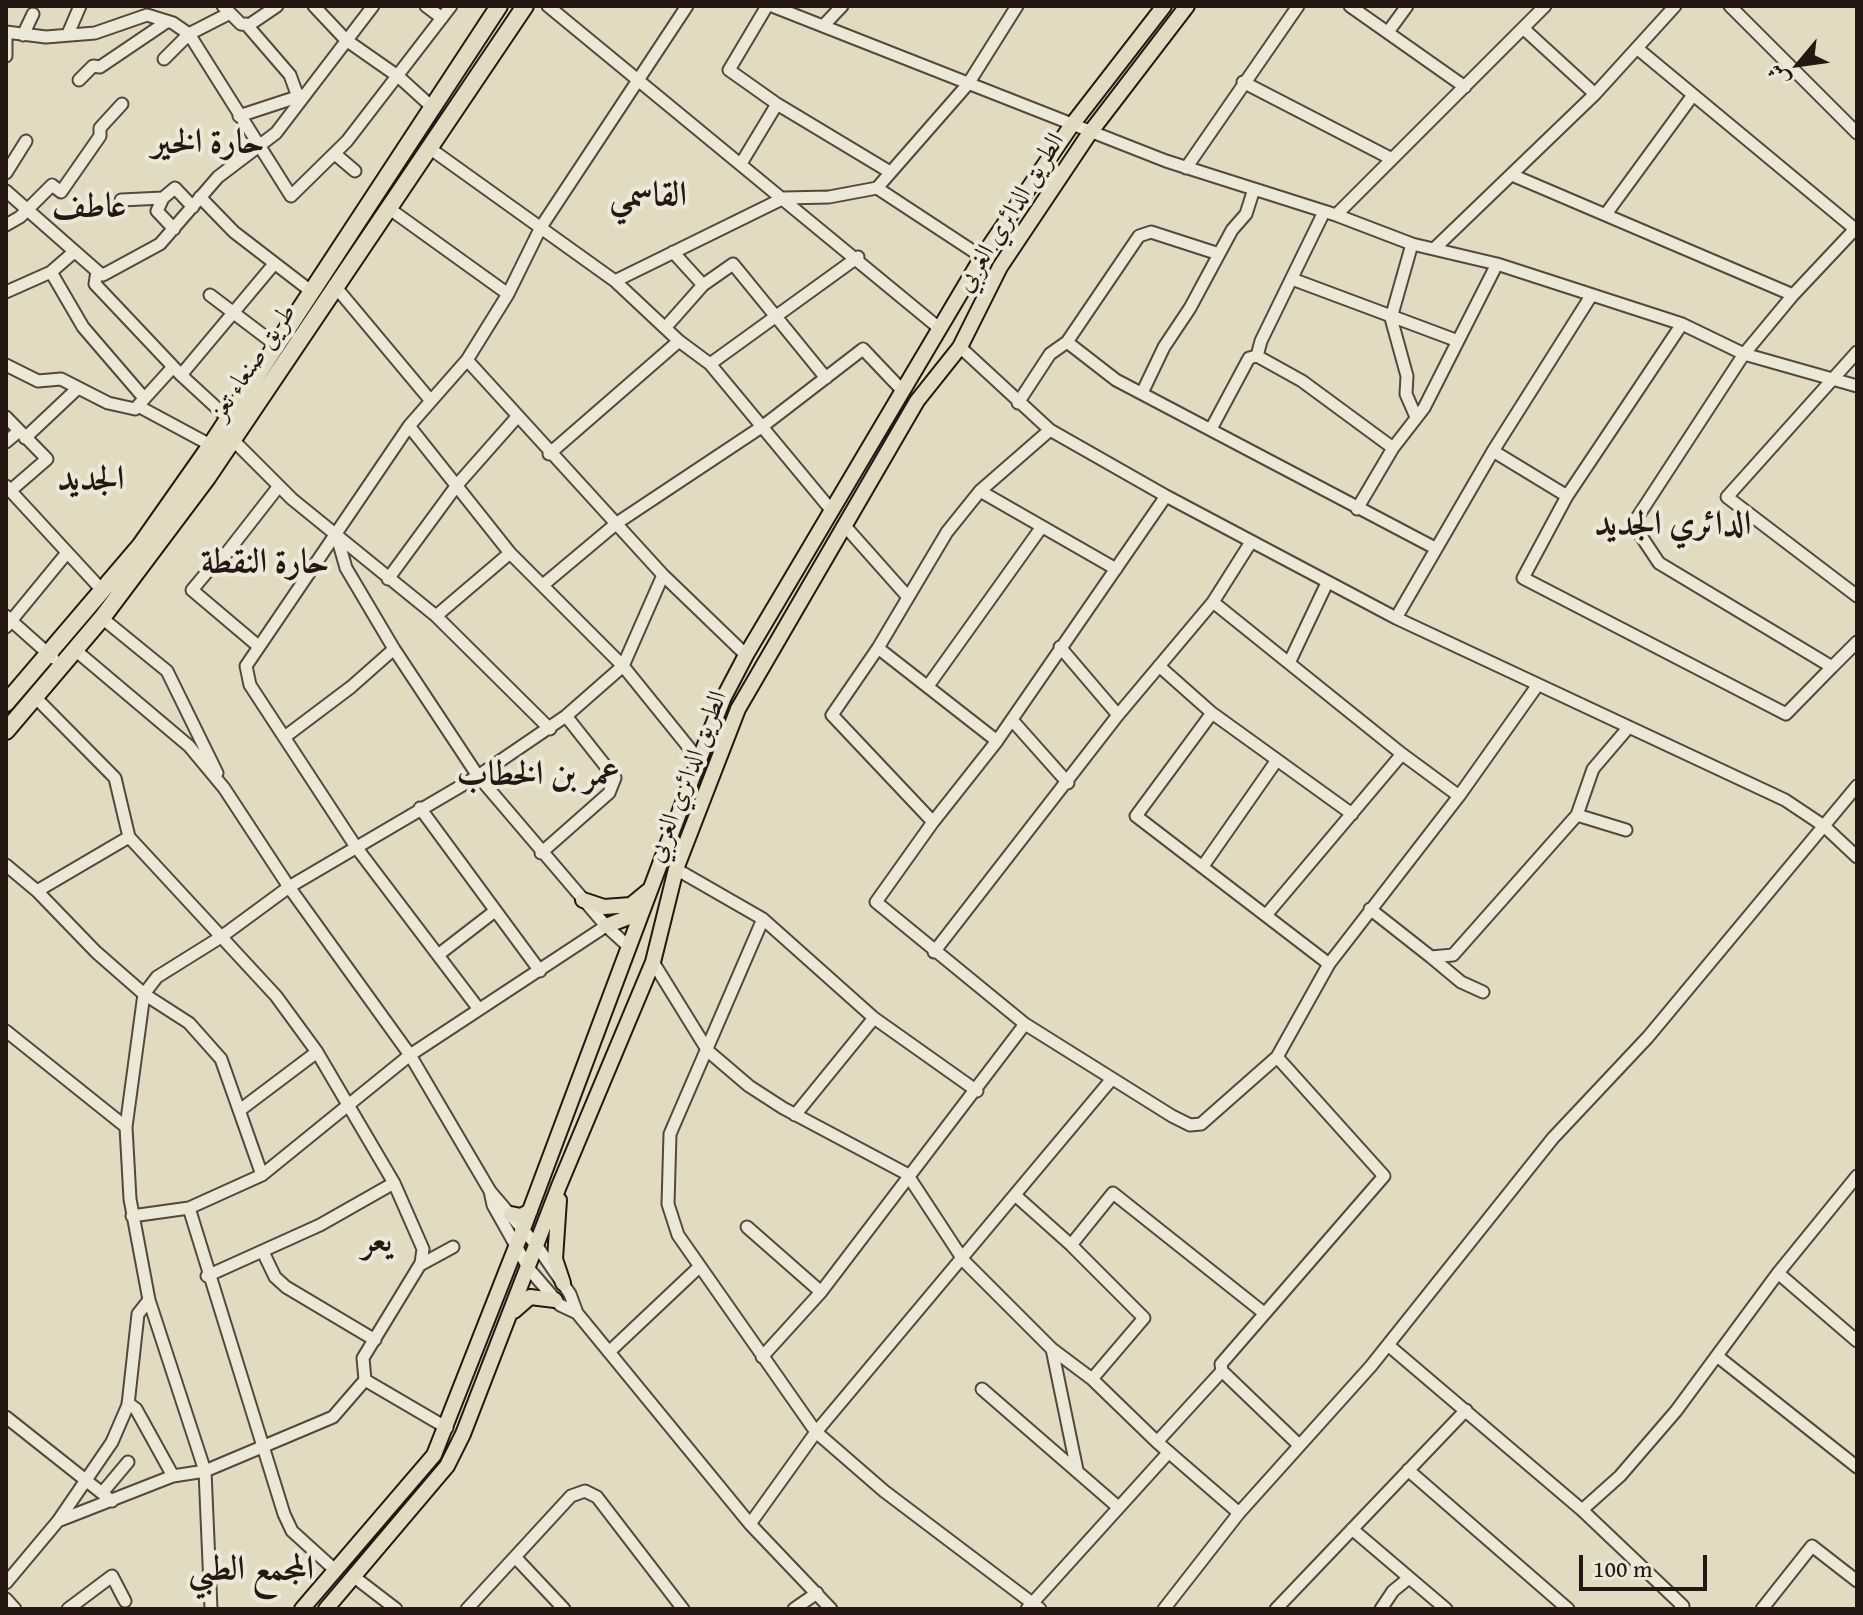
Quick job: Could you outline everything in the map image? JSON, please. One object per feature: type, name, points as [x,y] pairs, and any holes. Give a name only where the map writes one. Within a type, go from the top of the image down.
[{"type":"highway","name":"طريق صنعاء تعز","points":[[6,731],[102,618],[217,449],[276,345],[499,6]]},
{"type":"highway","name":"طريق صنعاء تعز","points":[[229,428],[334,285],[525,6]]},
{"type":"highway","name":"طريق صنعاء تعز","points":[[6,703],[140,546],[217,449]]},
{"type":"main road","name":"الطريق الدائري الغربي","points":[[302,1609],[434,1455],[447,1428],[699,760],[724,697],[746,655],[982,257],[1071,126],[1164,6]]},
{"type":"main road","name":"الطريق الدائري الغربي","points":[[326,1609],[447,1466],[653,962],[676,869],[711,774],[744,698],[917,401],[960,347],[1000,267],[1089,134],[1187,6]]},
{"type":"main road","points":[[982,257],[1000,267]]},
{"type":"main road","points":[[832,511],[844,525]]},
{"type":"main road","points":[[699,760],[711,774]]},
{"type":"main road","points":[[583,900],[604,907],[631,905],[649,891]]},
{"type":"main road","points":[[606,926],[629,917],[649,891]]},
{"type":"main road","points":[[559,1186],[555,1259],[563,1283]]},
{"type":"main road","points":[[511,1214],[521,1216],[530,1211]]},
{"type":"main road","points":[[511,1314],[530,1297],[555,1300]]},
{"type":"street","points":[[68,34],[80,6]]},
{"type":"street","points":[[246,24],[277,6]]},
{"type":"street","points":[[314,6],[346,40],[399,77],[433,108]]},
{"type":"street","points":[[6,191],[103,275],[160,244],[218,177],[260,148],[373,6]]},
{"type":"street","points":[[426,6],[442,18]]},
{"type":"street","points":[[6,56],[6,32],[46,37],[95,33],[147,15],[173,23],[189,34],[291,196],[335,154],[399,77],[451,6]]},
{"type":"street","points":[[548,6],[858,257],[939,328]]},
{"type":"street","points":[[478,1008],[356,847],[250,685],[246,666],[257,645],[409,426],[467,360],[508,294],[541,227],[687,6]]},
{"type":"street","points":[[890,172],[777,104],[729,70],[769,6],[824,25],[1089,134],[1186,168],[1412,244],[1497,264],[1682,324],[1744,354],[1857,386]]},
{"type":"street","points":[[824,25],[842,6]]},
{"type":"street","points":[[1186,168],[1298,6]]},
{"type":"street","points":[[1350,6],[1465,87]]},
{"type":"street","points":[[1388,32],[1407,6]]},
{"type":"street","points":[[1257,356],[1261,341],[1292,279],[1330,214],[1392,159],[1545,6]]},
{"type":"street","points":[[1435,248],[1595,94],[1675,6]]},
{"type":"street","points":[[1730,6],[1857,133]]},
{"type":"street","points":[[615,281],[784,198],[829,197],[877,188],[968,84],[1014,7]]},
{"type":"street","points":[[164,59],[189,34],[226,10],[246,24],[290,75],[300,99]]},
{"type":"street","points":[[23,35],[33,14]]},
{"type":"street","points":[[79,80],[93,66],[100,67],[165,23]]},
{"type":"street","points":[[1524,29],[1595,94]]},
{"type":"street","points":[[1638,49],[1856,228],[1793,295],[1744,354],[1633,524],[1659,563],[1832,667]]},
{"type":"street","points":[[1243,82],[1392,159]]},
{"type":"street","points":[[1606,214],[1693,95]]},
{"type":"street","points":[[239,116],[300,99]]},
{"type":"street","points":[[6,225],[27,210],[41,192],[52,185],[61,192],[100,136],[100,128],[122,104]]},
{"type":"street","points":[[742,162],[777,104]]},
{"type":"street","points":[[6,173],[26,141]]},
{"type":"street","points":[[428,147],[615,281],[679,341],[710,364],[832,511]]},
{"type":"street","points":[[335,154],[355,171]]},
{"type":"street","points":[[1512,175],[1793,295]]},
{"type":"street","points":[[763,179],[770,196],[764,207]]},
{"type":"street","points":[[174,229],[157,211],[163,198],[175,188],[312,292]]},
{"type":"street","points":[[877,188],[982,257]]},
{"type":"street","points":[[1142,393],[1164,347],[1232,230],[1246,214],[1254,189]]},
{"type":"street","points":[[121,200],[163,198]]},
{"type":"street","points":[[387,207],[508,294]]},
{"type":"street","points":[[1018,403],[1050,354],[1067,342],[1139,236],[1151,232],[1219,254]]},
{"type":"street","points":[[1412,244],[1391,318],[1407,376],[1406,394],[1416,417]]},
{"type":"street","points":[[6,292],[51,272],[74,252]]},
{"type":"street","points":[[673,252],[703,285]]},
{"type":"street","points":[[710,364],[858,257]]},
{"type":"street","points":[[6,380],[11,368],[38,381],[61,379],[108,403],[135,409],[235,311],[274,264]]},
{"type":"street","points":[[665,328],[703,285],[733,264],[826,378]]},
{"type":"street","points":[[1357,509],[1393,448],[1416,417],[1497,264]]},
{"type":"street","points":[[97,271],[95,284],[279,486],[436,616],[550,729]]},
{"type":"street","points":[[51,272],[83,327],[141,402],[217,449]]},
{"type":"street","points":[[1292,279],[1458,341]]},
{"type":"street","points":[[334,285],[431,401]]},
{"type":"street","points":[[210,295],[276,345]]},
{"type":"street","points":[[1396,618],[1493,451],[1591,296]]},
{"type":"street","points":[[1682,324],[1567,496],[1523,578],[1786,714],[1857,642]]},
{"type":"street","points":[[549,454],[679,341]]},
{"type":"street","points":[[1067,342],[1116,380],[1435,548]]},
{"type":"street","points":[[960,347],[1050,430],[1166,496],[1396,618],[1785,800],[1824,826],[1857,857]]},
{"type":"street","points":[[543,585],[617,523],[763,426],[863,349],[901,389]]},
{"type":"street","points":[[1857,352],[1727,497],[1857,596]]},
{"type":"street","points":[[1211,429],[1249,358],[1257,356],[1302,381],[1393,448]]},
{"type":"street","points":[[467,360],[549,454],[663,575],[746,655]]},
{"type":"street","points":[[6,442],[22,434],[78,388]]},
{"type":"street","points":[[6,417],[47,459],[8,489],[101,589]]},
{"type":"street","points":[[388,579],[457,485],[517,417]]},
{"type":"street","points":[[409,426],[510,553],[623,666],[699,760]]},
{"type":"street","points":[[933,822],[832,715],[878,648],[947,532],[980,491],[1050,430]]},
{"type":"street","points":[[1493,451],[1567,496]]},
{"type":"street","points":[[257,645],[192,590],[218,559],[222,559],[279,486]]},
{"type":"street","points":[[980,491],[1116,569]]},
{"type":"street","points":[[1166,496],[1012,720],[876,902],[1025,1024],[1073,1052],[1111,1080],[1190,1125],[1201,1124],[1277,1057],[1329,964],[1459,796],[1537,686]]},
{"type":"street","points":[[844,525],[908,597]]},
{"type":"street","points":[[928,686],[1041,528]]},
{"type":"street","points":[[336,533],[346,568],[394,649],[478,776],[541,853],[606,926],[628,946]]},
{"type":"street","points":[[934,952],[1118,715],[1213,602],[1251,542]]},
{"type":"street","points":[[436,616],[510,553]]},
{"type":"street","points":[[61,665],[8,621],[66,554]]},
{"type":"street","points":[[211,1609],[205,1471],[149,1300],[132,1216],[126,1127],[144,994],[157,977],[221,937],[289,887],[478,776],[550,729],[623,666],[663,575]]},
{"type":"street","points":[[1290,661],[1327,583]]},
{"type":"street","points":[[1213,602],[1459,796]]},
{"type":"street","points":[[102,618],[167,671],[224,788]]},
{"type":"street","points":[[1060,647],[1118,715]]},
{"type":"street","points":[[878,648],[997,741]]},
{"type":"street","points":[[74,649],[189,746],[224,788],[289,887],[410,1055],[490,1191],[537,1246],[563,1283],[577,1313],[750,1524],[831,1609]]},
{"type":"street","points":[[286,736],[351,687],[394,649]]},
{"type":"street","points":[[1159,666],[1212,713],[1352,814]]},
{"type":"street","points":[[35,697],[115,778],[129,837],[276,996],[317,1052],[394,1183],[423,1249],[420,1265],[363,1358],[365,1380],[333,1417],[205,1471],[173,1476],[107,1497],[58,1521]]},
{"type":"street","points":[[1212,713],[1136,816],[1329,964]]},
{"type":"street","points":[[541,853],[609,793],[615,778],[566,716]]},
{"type":"street","points":[[1012,720],[1068,783]]},
{"type":"street","points":[[1431,957],[1453,955],[1577,815],[1593,769],[1628,728]]},
{"type":"street","points":[[1267,914],[1402,754]]},
{"type":"street","points":[[1203,866],[1277,760]]},
{"type":"street","points":[[1164,1609],[1239,1513],[1388,1345],[1553,1138],[1657,1026],[1857,786]]},
{"type":"street","points":[[420,808],[540,971]]},
{"type":"street","points":[[1577,815],[1626,830]]},
{"type":"street","points":[[37,891],[129,837]]},
{"type":"street","points":[[6,865],[144,994],[189,1023],[221,1059],[262,1175]]},
{"type":"street","points":[[676,869],[763,919],[874,1018],[977,1091]]},
{"type":"street","points":[[1370,909],[1461,982],[1483,992]]},
{"type":"street","points":[[438,955],[495,911]]},
{"type":"street","points":[[763,919],[670,1134],[668,1204],[678,1235],[698,1268],[816,1432],[884,1491],[1034,1607],[1169,1452]]},
{"type":"street","points":[[132,1216],[189,1208],[262,1175],[410,1055],[606,926]]},
{"type":"street","points":[[653,962],[708,1051],[749,1086],[795,1115],[907,1174],[964,1261],[1052,1349],[1092,1379],[1157,1442],[1239,1513]]},
{"type":"street","points":[[795,1115],[874,1018]]},
{"type":"street","points":[[762,1357],[821,1292],[907,1174],[977,1091],[1025,1024]]},
{"type":"street","points":[[6,1031],[126,1127]]},
{"type":"street","points":[[240,1110],[317,1052]]},
{"type":"street","points":[[1277,1057],[1384,1176],[1221,1364],[1222,1371],[1299,1445]]},
{"type":"street","points":[[750,1524],[816,1432],[964,1261],[1111,1080]]},
{"type":"street","points":[[1582,1510],[1620,1476],[1857,1176]]},
{"type":"street","points":[[207,1276],[263,1252],[394,1183]]},
{"type":"street","points":[[490,1191],[493,1205],[529,1269],[555,1300],[577,1313]]},
{"type":"street","points":[[1071,1245],[1113,1193],[1264,1313]]},
{"type":"street","points":[[1015,1195],[1071,1245],[1144,1318],[1092,1379]]},
{"type":"street","points":[[189,1208],[207,1276],[284,1514],[292,1531],[335,1570]]},
{"type":"street","points":[[747,1227],[821,1292]]},
{"type":"street","points":[[420,1265],[453,1247]]},
{"type":"street","points":[[263,1252],[275,1277],[286,1287],[375,1340]]},
{"type":"street","points":[[609,1352],[698,1268]]},
{"type":"street","points":[[1778,1273],[1857,1341]]},
{"type":"street","points":[[6,1583],[58,1521],[112,1442],[128,1403],[138,1314],[149,1300]]},
{"type":"street","points":[[1388,1345],[1582,1510],[1683,1608]]},
{"type":"street","points":[[1052,1349],[1077,1470]]},
{"type":"street","points":[[1717,1356],[1857,1467]]},
{"type":"street","points":[[1157,1442],[1222,1371]]},
{"type":"street","points":[[365,1380],[447,1428]]},
{"type":"street","points":[[982,1389],[1118,1507]]},
{"type":"street","points":[[128,1403],[136,1409],[173,1476]]},
{"type":"street","points":[[1276,1609],[1466,1410]]},
{"type":"street","points":[[6,1417],[107,1497]]},
{"type":"street","points":[[107,1497],[128,1462]]},
{"type":"street","points":[[1408,1470],[1565,1608]]},
{"type":"street","points":[[467,1609],[571,1496],[585,1491],[597,1497],[683,1609]]},
{"type":"street","points":[[1352,1529],[1446,1609]]},
{"type":"street","points":[[1762,1609],[1812,1546],[1857,1581]]},
{"type":"street","points":[[516,1558],[564,1609]]},
{"type":"street","points":[[68,1609],[112,1576],[125,1601]]},
{"type":"street","points":[[353,1576],[396,1609]]},
{"type":"street","points":[[1381,1609],[1393,1591],[1409,1578]]},
{"type":"street","points":[[794,1609],[817,1593]]},
{"type":"street","points":[[1176,1595],[1184,1609]]},
{"type":"street","points":[[6,1599],[15,1609]]},
{"type":"district","name":"حارة الخير","points":[[208,143]]},
{"type":"district","name":"القاسمي","points":[[648,196]]},
{"type":"district","name":"عاطف","points":[[89,207]]},
{"type":"district","name":"الجديد","points":[[91,480]]},
{"type":"district","name":"الدائري الجديد","points":[[1673,525]]},
{"type":"district","name":"حارة النقطة","points":[[265,563]]},
{"type":"district","name":"عمر بن الخطاب","points":[[538,775]]},
{"type":"district","name":"يعر","points":[[377,1241]]},
{"type":"district","name":"المجمع الطبي","points":[[251,1570]]}]
